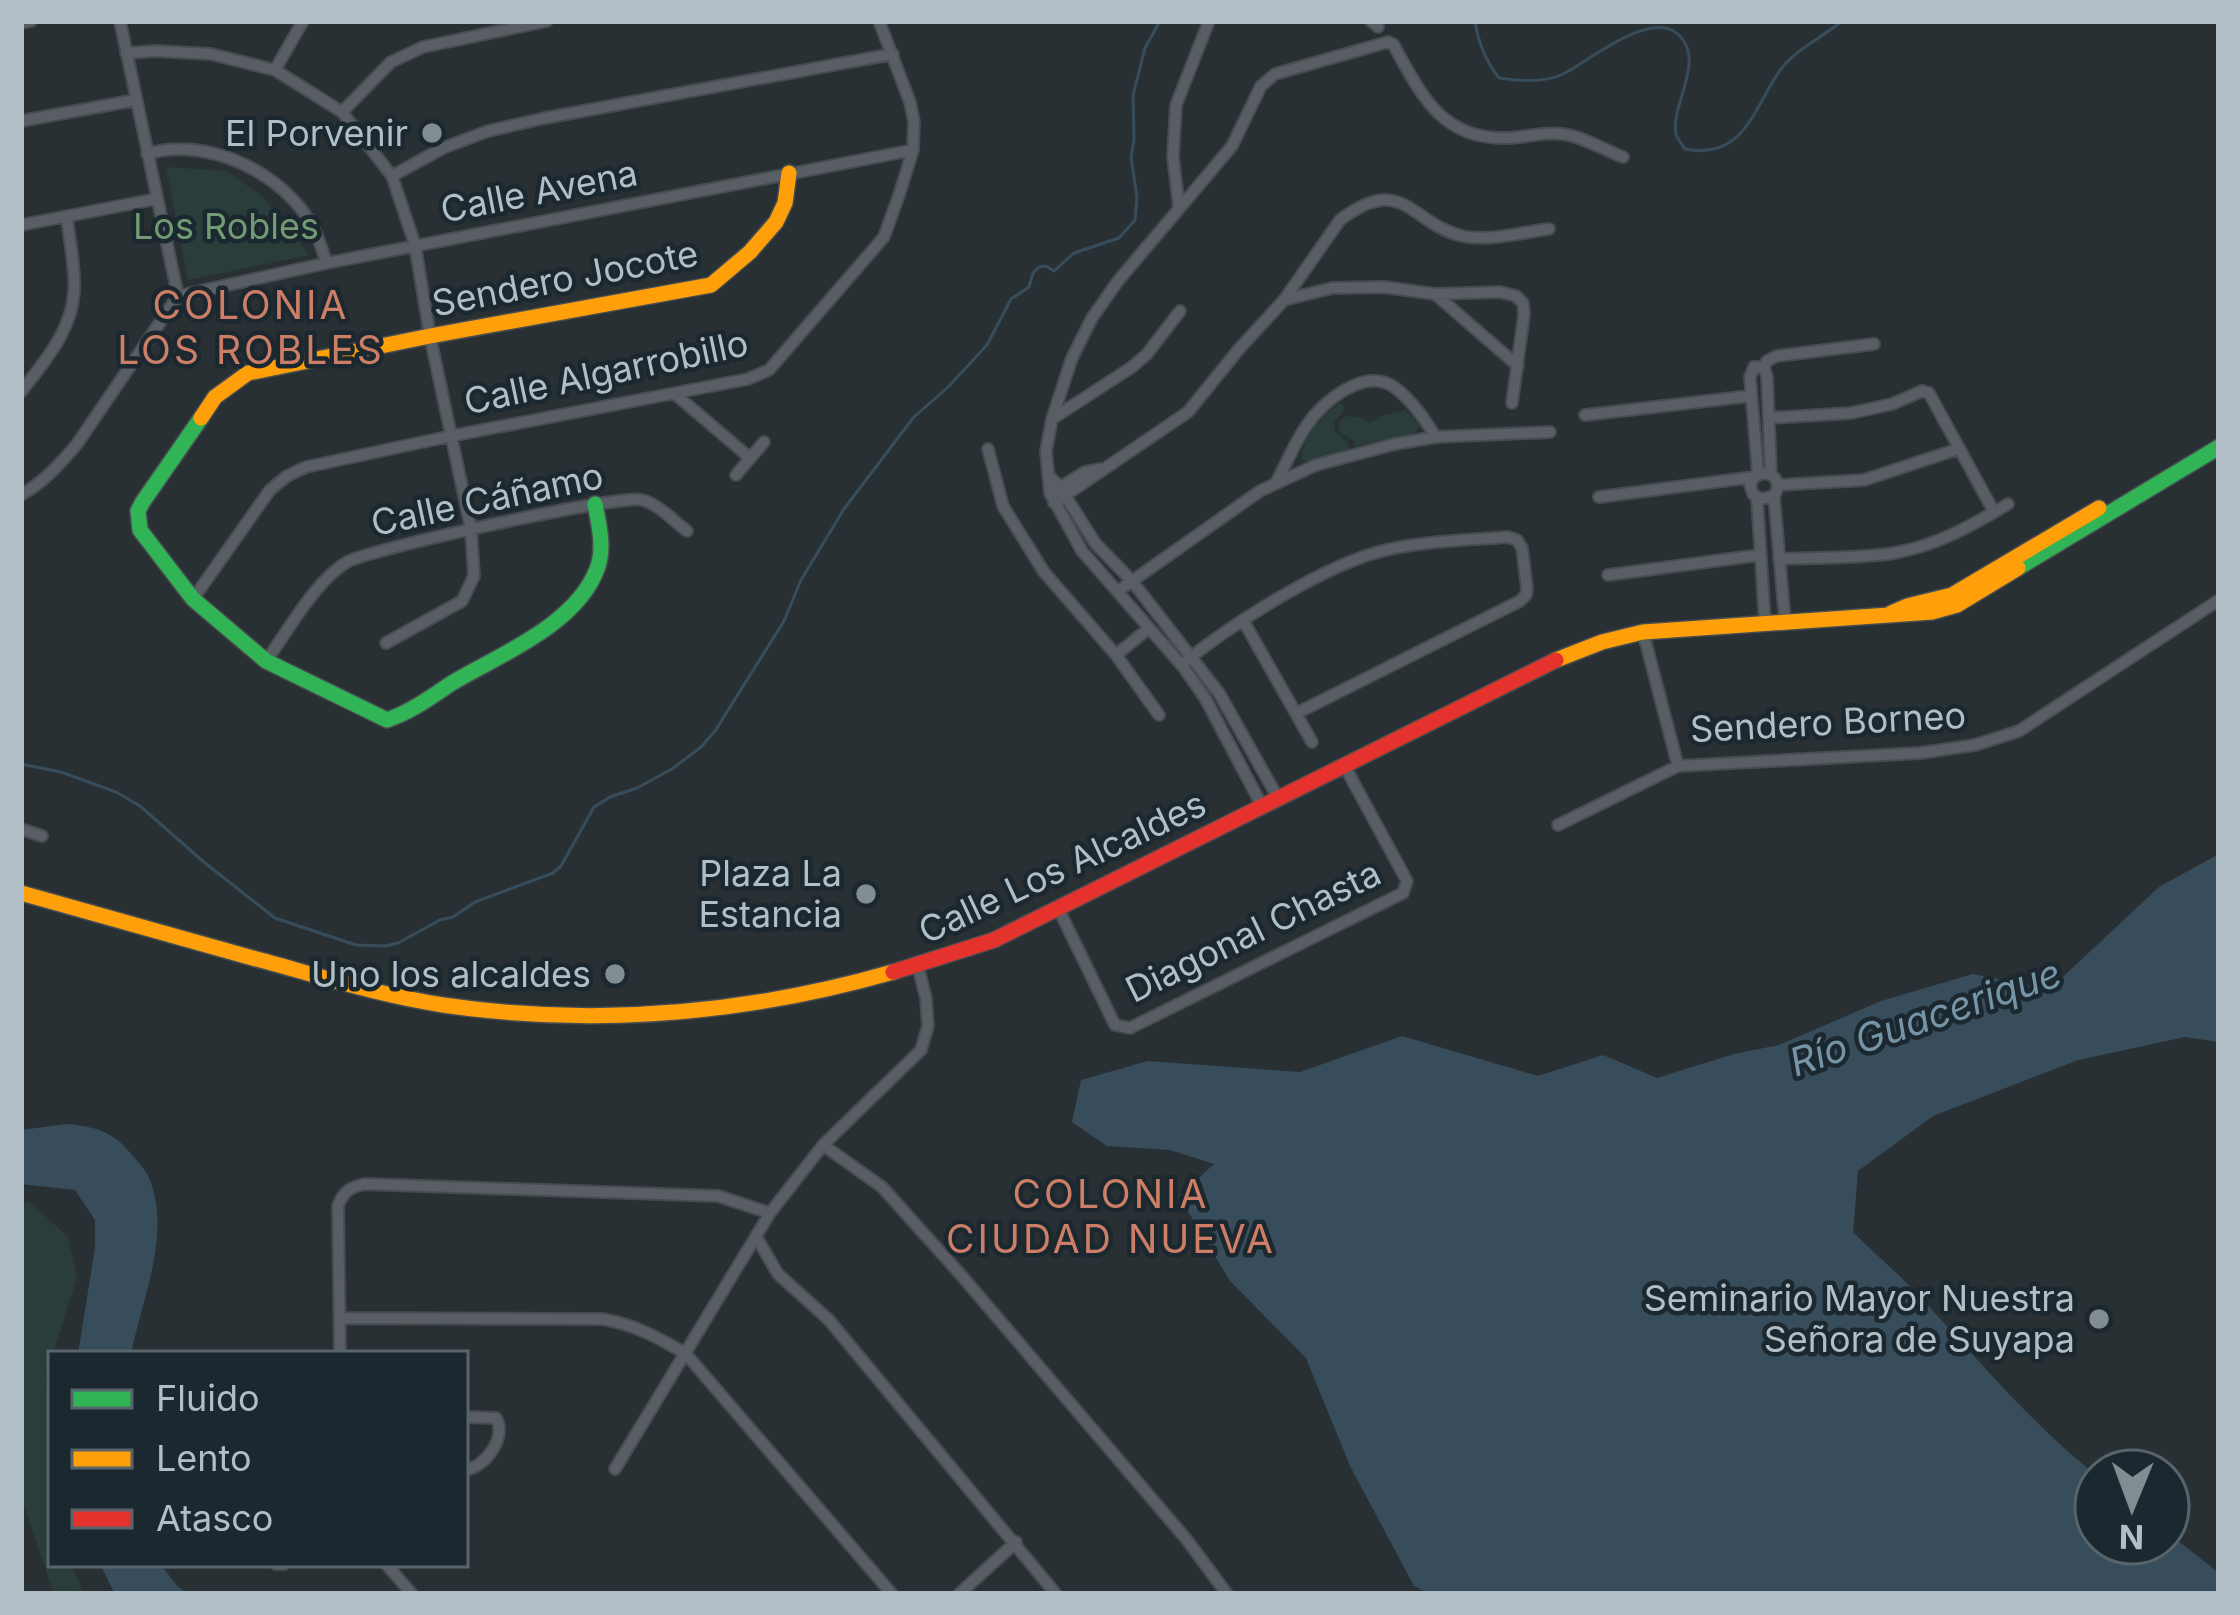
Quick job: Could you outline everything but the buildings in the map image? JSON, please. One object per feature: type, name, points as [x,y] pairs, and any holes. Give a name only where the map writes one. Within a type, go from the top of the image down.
[{"type":"main road","name":"Sendero Jocote","points":[[193,599],[140,530],[138,511],[215,397],[248,373],[711,284],[775,224],[783,210],[789,173]]},
{"type":"main road","name":"Calle Los Alcaldes","points":[[1888,614],[1952,595],[2219,436]]},
{"type":"main road","name":"Calle Los Alcaldes","points":[[21,893],[360,988],[444,1005],[531,1015],[622,1017],[782,1001],[918,968],[994,940],[1562,657],[1601,642],[1643,632],[1909,616],[1958,605],[2219,447]]},
{"type":"main road","points":[[193,599],[266,661],[387,720],[529,642],[572,602],[599,564],[595,504]]},
{"type":"street","points":[[21,23],[31,21]]},
{"type":"street","points":[[21,495],[58,467],[77,445],[178,296],[120,21]]},
{"type":"street","points":[[275,70],[303,21]]},
{"type":"street","points":[[341,112],[391,62],[423,47],[547,21]]},
{"type":"street","name":"Calle Algarrobillo","points":[[193,599],[270,490],[306,467],[759,376],[786,353],[884,237],[913,150],[914,122],[879,21]]},
{"type":"street","points":[[1179,207],[1173,158],[1176,105],[1209,21]]},
{"type":"street","points":[[1262,806],[1205,698],[1082,550],[1048,475],[1046,452],[1052,419],[1072,358],[1092,318],[1232,146],[1261,86],[1275,74],[1382,42],[1393,44],[1431,106],[1450,125],[1472,135],[1505,139],[1566,134],[1623,157]]},
{"type":"street","points":[[126,53],[199,53],[275,70],[341,112],[392,176],[415,245],[471,529],[474,576],[462,601],[386,643]]},
{"type":"street","points":[[392,176],[443,148],[488,131],[892,54]]},
{"type":"street","points":[[21,121],[136,100]]},
{"type":"street","points":[[148,154],[166,149],[208,151],[261,174],[302,212],[327,263]]},
{"type":"street","name":"Calle Avena","points":[[178,296],[415,245],[913,150]]},
{"type":"street","points":[[21,226],[156,199]]},
{"type":"street","points":[[1058,495],[1090,481],[1188,412],[1284,300],[1340,220],[1351,212],[1377,201],[1407,204],[1466,237],[1550,229]]},
{"type":"street","points":[[21,392],[57,344],[68,319],[74,293],[67,216]]},
{"type":"street","points":[[1284,300],[1332,288],[1384,287],[1516,296],[1523,303],[1524,315],[1511,403]]},
{"type":"street","points":[[1435,294],[1518,366]]},
{"type":"street","points":[[1052,419],[1132,368],[1180,311]]},
{"type":"street","points":[[1757,498],[1766,500],[1767,361],[1874,344]]},
{"type":"street","points":[[1764,367],[1751,370],[1750,396],[1767,481],[1785,621]]},
{"type":"street","points":[[1276,482],[1308,422],[1340,393],[1361,382],[1393,386],[1436,437]]},
{"type":"street","points":[[1769,418],[1851,413],[1929,393],[1994,512]]},
{"type":"street","points":[[675,394],[750,458]]},
{"type":"street","points":[[1585,415],[1750,396]]},
{"type":"street","points":[[1118,591],[1276,482],[1395,444],[1436,437],[1550,432]]},
{"type":"street","points":[[736,475],[764,442]]},
{"type":"street","points":[[988,449],[1003,506],[1045,572],[1116,655],[1159,715]]},
{"type":"street","points":[[1599,497],[1767,481],[1864,480],[1958,449]]},
{"type":"street","points":[[1765,623],[1757,498],[1750,485],[1767,481]]},
{"type":"street","points":[[1058,495],[1219,693],[1278,798]]},
{"type":"street","name":"Calle Cáñamo","points":[[266,661],[323,581],[348,560],[471,529],[637,498],[687,531]]},
{"type":"street","points":[[1779,560],[1893,553],[1951,536],[2008,504]]},
{"type":"street","points":[[1181,665],[1276,600],[1384,550],[1441,541],[1517,540],[1527,588],[1520,601],[1297,713]]},
{"type":"street","points":[[1608,575],[1760,555]]},
{"type":"street","name":"Sendero Borneo","points":[[1643,632],[1678,766],[1920,753],[1975,745],[2019,731],[2219,600]]},
{"type":"street","points":[[1244,622],[1312,742]]},
{"type":"street","points":[[1116,655],[1149,628]]},
{"type":"street","name":"Diagonal Chasta","points":[[1058,910],[1115,1024],[1130,1028],[1403,893],[1407,881],[1344,765]]},
{"type":"street","points":[[1558,825],[1678,766]]},
{"type":"street","points":[[21,829],[42,836]]},
{"type":"street","points":[[615,1469],[770,1213],[823,1144],[921,1050],[928,1026],[918,968]]},
{"type":"street","points":[[823,1144],[882,1187],[962,1275],[1187,1540],[1227,1594]]},
{"type":"street","points":[[340,1351],[338,1206],[346,1191],[355,1186],[718,1196],[770,1213]]},
{"type":"street","points":[[757,1238],[778,1274],[829,1320],[1056,1594]]},
{"type":"street","points":[[340,1318],[602,1319],[647,1332],[686,1354],[892,1594]]},
{"type":"street","points":[[468,1417],[496,1418],[501,1433],[485,1462],[468,1470]]},
{"type":"street","points":[[959,1594],[1016,1542]]},
{"type":"street","points":[[389,1567],[412,1594]]},
{"type":"green space","name":"Los Robles","points":[[166,167],[226,171],[261,195],[309,255],[188,280]]},
{"type":"green space","points":[[1341,403],[1345,408],[1334,423],[1335,432],[1349,449],[1302,461],[1304,445],[1314,429]]},
{"type":"green space","points":[[1406,410],[1420,425],[1415,433],[1355,446],[1339,431],[1339,422],[1346,416],[1370,423]]},
{"type":"green space","points":[[29,1201],[68,1237],[77,1277],[54,1351],[48,1351],[48,1567],[72,1567],[84,1594],[54,1594],[21,1497],[21,1204]]},
{"type":"water","name":"Río Guacerique","points":[[2219,854],[2219,1042],[2185,1037],[2078,1060],[1933,1116],[1858,1171],[1853,1232],[2072,1455],[2072,1567],[2192,1567],[2192,1552],[2219,1573],[2219,1594],[1430,1594],[1414,1586],[1350,1466],[1306,1358],[1230,1281],[1179,1196],[1214,1164],[1170,1150],[1107,1146],[1072,1122],[1081,1080],[1148,1061],[1300,1072],[1402,1036],[1538,1076],[1603,1055],[1657,1078],[1779,1045],[1881,1001],[1973,974],[2050,989],[2159,887]]},
{"type":"water","points":[[67,1124],[95,1129],[118,1140],[146,1172],[155,1199],[156,1243],[132,1351],[78,1351],[95,1220],[75,1190],[21,1184],[21,1130]]},
{"type":"water","points":[[102,1567],[162,1567],[189,1594],[115,1594]]},
{"type":"waterway","points":[[21,764],[61,772],[116,792],[140,806],[275,918],[356,945],[398,943],[475,902],[553,873],[594,807],[672,769],[715,731],[784,621],[801,580],[844,509],[913,418],[987,345],[1011,299],[1029,287],[1033,273],[1046,266],[1054,271],[1074,253],[1119,238],[1135,220],[1133,95],[1145,48],[1160,21]]},
{"type":"waterway","points":[[1475,21],[1483,51],[1499,78],[1523,80],[1556,77],[1637,32],[1667,28],[1679,35],[1689,58],[1676,134],[1685,149],[1705,151],[1735,139],[1787,62],[1842,21]]},
{"type":"traffic: fast","points":[[201,418],[142,503],[140,530],[193,599],[266,661],[387,720],[534,636],[572,606],[587,589],[599,561],[595,504]]},
{"type":"traffic: fast","points":[[2018,568],[2219,447]]},
{"type":"traffic: slow","points":[[201,418],[215,397],[248,373],[711,285],[776,222],[785,203],[789,173]]},
{"type":"traffic: slow","points":[[1891,613],[1952,595],[2099,508]]},
{"type":"traffic: slow","points":[[1556,660],[1643,632],[1932,612],[1957,605],[2018,568]]},
{"type":"traffic: slow","points":[[21,893],[369,990],[500,1012],[613,1015],[726,1007],[893,972]]},
{"type":"traffic: jam","points":[[893,972],[994,940],[1556,660]]},
{"type":"place","name":"El Porvenir","points":[[432,133]]},
{"type":"place","name":"Plaza La Estancia","points":[[866,894]]},
{"type":"place","name":"Uno los alcaldes","points":[[615,974]]},
{"type":"place","name":"Seminario Mayor Nuestra Señora de Suyapa","points":[[2099,1319]]},
{"type":"district","name":"COLONIA LOS ROBLES","points":[[251,326]]},
{"type":"district","name":"COLONIA CIUDAD NUEVA","points":[[1111,1216]]}]
